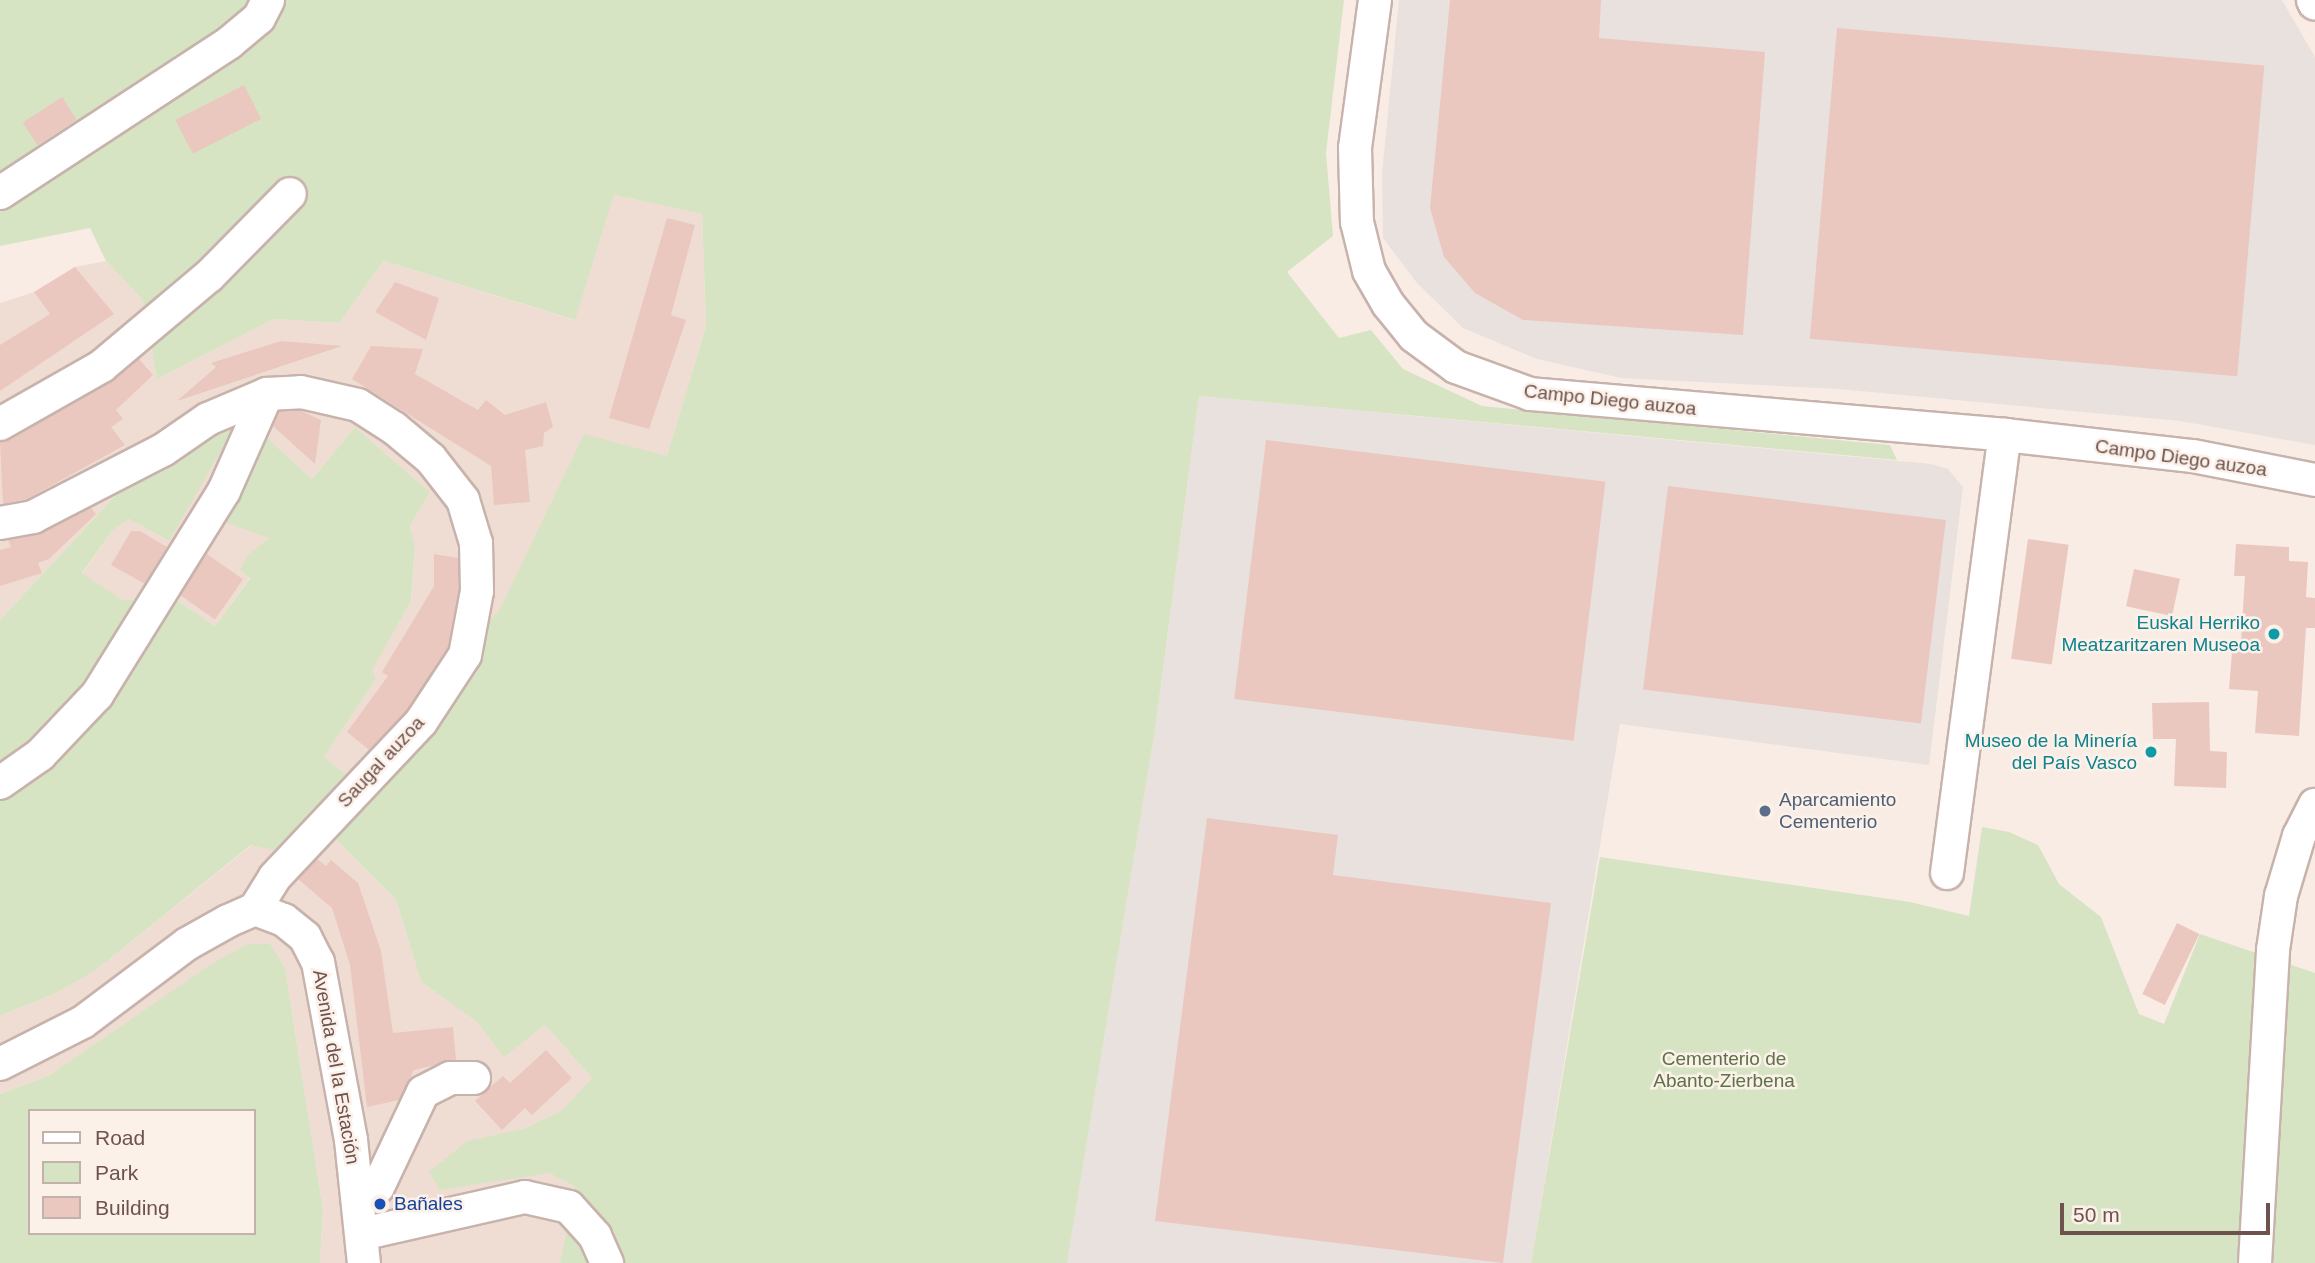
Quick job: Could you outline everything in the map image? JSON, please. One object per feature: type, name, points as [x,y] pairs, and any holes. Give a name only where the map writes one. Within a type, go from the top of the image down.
[{"type":"street","points":[[0,193],[229,44],[259,18],[268,0]]},
{"type":"street","name":"Campo Diego auzoa","points":[[1375,0],[1355,148],[1357,222],[1370,271],[1388,304],[1414,336],[1456,368],[1530,394],[2005,435],[2193,456],[2315,480]]},
{"type":"street","points":[[0,424],[102,366],[209,276],[290,194]]},
{"type":"street","name":"Saugal auzoa","points":[[0,523],[33,517],[163,450],[208,419],[267,394],[301,392],[358,405],[431,459],[463,500],[476,543],[477,590],[465,654],[421,722],[275,877],[255,909]]},
{"type":"street","points":[[0,783],[40,755],[97,695],[224,491],[267,394]]},
{"type":"street","points":[[1947,873],[2005,435]]},
{"type":"street","points":[[2255,1263],[2273,950],[2281,895],[2299,836],[2315,805]]},
{"type":"street","points":[[0,1064],[20,1058],[83,1021],[187,944],[255,909]]},
{"type":"street","name":"Avenida del la Estación","points":[[255,909],[284,920],[305,937],[318,962],[357,1191],[363,1248]]},
{"type":"street","points":[[357,1191],[378,1187],[423,1091],[450,1077],[474,1078]]},
{"type":"street","points":[[363,1248],[525,1197],[569,1207],[595,1236],[607,1263]]},
{"type":"shaded area","points":[[1399,0],[2282,0],[2315,57],[2315,445],[2180,421],[1838,389],[1621,378],[1537,359],[1463,328],[1417,283],[1383,238],[1382,174]]},
{"type":"shaded area","points":[[614,195],[702,214],[706,326],[667,457],[484,626],[477,672],[424,744],[374,785],[350,777],[324,757],[376,679],[371,670],[411,601],[415,544],[410,526],[430,492],[355,427],[312,479],[264,435],[269,537],[250,577],[215,626],[175,599],[123,600],[82,574],[112,531],[129,519],[169,541],[129,481],[0,620],[0,303],[34,292],[75,267],[106,261],[142,299],[157,379],[274,319],[339,323],[384,261],[574,320]]},
{"type":"shaded area","points":[[1199,396],[1931,464],[1948,469],[1963,487],[1929,765],[1620,724],[1531,1263],[1067,1263],[1155,730]]},
{"type":"shaded area","points":[[313,816],[396,900],[421,982],[478,1023],[504,1056],[545,1025],[592,1078],[562,1111],[523,1129],[549,1173],[575,1187],[560,1263],[320,1263],[323,1209],[285,968],[97,1044],[50,1075],[0,1094],[0,1016],[56,993],[96,970],[252,845]]},
{"type":"green space","points":[[0,0],[1344,0],[1326,153],[1333,236],[1287,272],[1339,338],[1371,330],[1403,369],[1482,406],[1890,445],[1897,460],[1199,396],[1155,730],[1067,1263],[560,1263],[575,1187],[549,1173],[440,1190],[429,1172],[467,1141],[523,1129],[561,1111],[592,1078],[545,1025],[504,1057],[478,1023],[421,982],[396,900],[313,816],[279,851],[251,845],[96,970],[56,993],[0,1016],[0,620],[129,481],[210,426],[238,421],[169,541],[129,519],[112,531],[82,573],[123,600],[175,599],[215,626],[250,578],[240,570],[248,555],[269,538],[219,520],[264,435],[312,479],[355,427],[430,492],[410,526],[415,544],[411,601],[372,670],[376,679],[324,757],[350,777],[374,785],[424,744],[477,672],[484,626],[499,611],[584,434],[667,456],[706,326],[702,214],[614,195],[575,320],[384,261],[339,323],[274,319],[157,379],[142,299],[106,261],[90,228],[0,246]]},
{"type":"green space","name":"Cementerio de Abanto-Zierbena","points":[[1982,827],[2009,832],[2038,845],[2059,884],[2101,917],[2139,1014],[2164,1024],[2200,934],[2315,973],[2315,1263],[1531,1263],[1600,857],[1910,902],[1969,916]]},
{"type":"green space","points":[[248,944],[270,944],[285,968],[323,1209],[320,1263],[0,1263],[0,1094],[50,1075],[210,965]]},
{"type":"building","points":[[1450,0],[1601,0],[1599,38],[1765,52],[1743,335],[1523,320],[1475,293],[1444,257],[1430,208]]},
{"type":"building","points":[[1837,28],[2264,65],[2237,376],[1810,339]]},
{"type":"building","points":[[244,85],[261,119],[193,154],[175,120]]},
{"type":"building","points":[[62,97],[77,120],[37,145],[23,123]]},
{"type":"building","points":[[667,218],[695,225],[671,315],[686,320],[649,429],[609,418]]},
{"type":"building","points":[[75,267],[114,314],[0,391],[0,345],[50,314],[34,292]]},
{"type":"building","points":[[395,282],[439,298],[426,340],[375,312]]},
{"type":"building","points":[[281,341],[342,346],[177,401],[216,367],[211,363]]},
{"type":"building","points":[[371,346],[423,349],[415,374],[478,410],[486,400],[505,415],[546,402],[553,427],[544,433],[543,446],[525,450],[530,502],[494,505],[491,466],[352,379]]},
{"type":"building","points":[[139,359],[153,375],[116,410],[123,419],[111,427],[125,445],[27,499],[3,504],[0,442],[111,382]]},
{"type":"building","points":[[299,410],[321,420],[315,464],[273,426],[279,412]]},
{"type":"building","points":[[1266,440],[1605,482],[1574,741],[1234,699]]},
{"type":"building","points":[[1668,486],[1946,520],[1921,724],[1643,689]]},
{"type":"building","points":[[91,508],[96,514],[49,559],[38,563],[42,573],[0,586],[0,550],[11,547],[8,540],[41,533]]},
{"type":"building","points":[[131,531],[140,531],[167,547],[145,584],[111,565]]},
{"type":"building","points":[[2028,539],[2069,545],[2052,665],[2011,659]]},
{"type":"building","name":"Euskal Herriko Meatzaritzaren Museoa","points":[[2236,544],[2289,547],[2289,561],[2308,562],[2306,597],[2315,598],[2315,628],[2306,628],[2299,736],[2255,733],[2258,691],[2229,689],[2233,640],[2241,641],[2245,576],[2234,576]]},
{"type":"building","points":[[207,554],[243,579],[215,619],[179,594]]},
{"type":"building","points":[[434,554],[458,558],[459,589],[448,648],[407,711],[369,750],[347,732],[388,676],[382,672],[434,586]]},
{"type":"building","points":[[2134,569],[2180,579],[2172,616],[2126,606]]},
{"type":"building","points":[[2209,702],[2210,751],[2227,752],[2226,788],[2174,786],[2176,739],[2153,739],[2152,703]]},
{"type":"building","points":[[1207,818],[1338,835],[1333,875],[1551,903],[1503,1263],[1155,1221]]},
{"type":"building","points":[[317,859],[326,866],[331,860],[358,883],[381,951],[393,1033],[453,1027],[456,1060],[414,1070],[399,1100],[367,1107],[350,965],[332,908],[298,879]]},
{"type":"building","points":[[2177,923],[2199,934],[2165,1005],[2142,994]]},
{"type":"building","points":[[546,1050],[572,1078],[532,1115],[525,1108],[502,1130],[475,1101],[503,1076],[510,1083]]},
{"type":"place","name":"Euskal Herriko Meatzaritzaren Museoa","points":[[2274,634]]},
{"type":"place","name":"Museo de la Minería del País Vasco","points":[[2151,752]]},
{"type":"place","name":"Aparcamiento Cementerio","points":[[1765,811]]},
{"type":"place","name":"Bañales","points":[[380,1204]]}]
